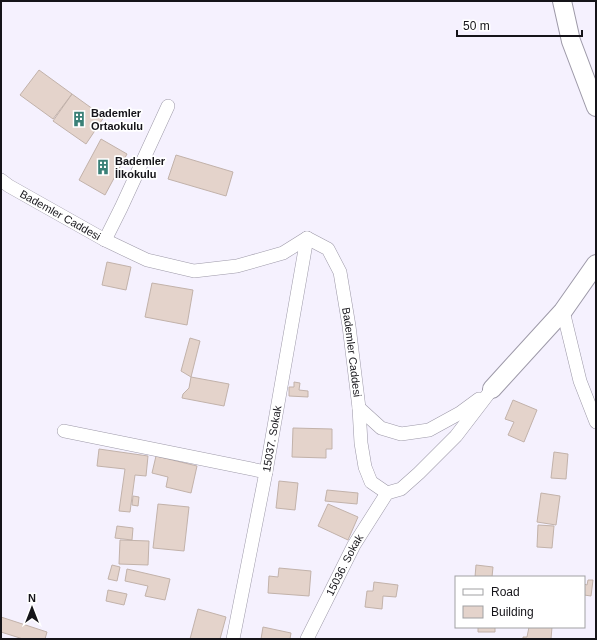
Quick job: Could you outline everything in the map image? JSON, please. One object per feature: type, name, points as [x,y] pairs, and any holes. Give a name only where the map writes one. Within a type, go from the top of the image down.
[{"type":"street","points":[[562,1],[571,41],[596,107]]},
{"type":"street","points":[[104,240],[121,208],[168,106]]},
{"type":"street","name":"Bademler Caddesi","points":[[1,180],[104,240],[147,260],[194,271],[237,266],[283,253],[307,238],[328,249],[340,272],[350,326],[359,408],[361,443],[365,467],[371,482],[387,493]]},
{"type":"street","name":"15037. Sokak","points":[[233,639],[266,472],[307,238]]},
{"type":"street","points":[[387,493],[401,490],[456,436],[492,389],[562,311],[596,264]]},
{"type":"street","points":[[562,311],[580,380],[596,422]]},
{"type":"street","points":[[359,408],[381,428],[401,434],[429,430],[460,413],[492,389]]},
{"type":"street","points":[[64,431],[266,472]]},
{"type":"street","name":"15036. Sokak","points":[[307,639],[354,545],[387,493]]},
{"type":"building","points":[[39,70],[72,94],[53,119],[20,95]]},
{"type":"building","name":"Bademler Ortaokulu","points":[[72,94],[104,117],[86,144],[53,121]]},
{"type":"building","name":"Bademler İlkokulu","points":[[101,139],[127,154],[105,195],[79,180]]},
{"type":"building","points":[[176,155],[233,172],[226,196],[168,179]]},
{"type":"building","points":[[107,262],[131,267],[126,290],[102,285]]},
{"type":"building","points":[[152,283],[193,290],[187,325],[145,317]]},
{"type":"building","points":[[190,338],[200,341],[191,377],[181,371]]},
{"type":"building","points":[[191,377],[229,384],[224,406],[182,398],[183,394],[189,388]]},
{"type":"building","points":[[294,382],[300,383],[299,390],[308,391],[308,397],[289,396],[289,387],[294,387]]},
{"type":"building","points":[[513,400],[537,410],[524,442],[508,435],[514,422],[505,419]]},
{"type":"building","points":[[293,428],[332,429],[332,449],[326,449],[326,458],[292,457]]},
{"type":"building","points":[[99,449],[148,456],[146,476],[135,475],[130,512],[119,511],[125,469],[97,466]]},
{"type":"building","points":[[554,452],[568,454],[566,479],[551,478]]},
{"type":"building","points":[[156,456],[197,466],[191,493],[166,487],[168,477],[152,473]]},
{"type":"building","points":[[279,481],[298,483],[295,510],[276,508]]},
{"type":"building","points":[[327,490],[358,493],[357,504],[325,501]]},
{"type":"building","points":[[541,493],[560,496],[556,525],[537,522]]},
{"type":"building","points":[[133,496],[139,497],[138,506],[132,505]]},
{"type":"building","points":[[158,504],[189,507],[184,551],[153,548]]},
{"type":"building","points":[[328,504],[358,517],[348,540],[318,526]]},
{"type":"building","points":[[538,525],[554,526],[552,548],[537,547]]},
{"type":"building","points":[[117,526],[133,528],[132,540],[115,538]]},
{"type":"building","points":[[120,540],[149,541],[148,565],[119,564]]},
{"type":"building","points":[[112,565],[120,567],[117,581],[108,579]]},
{"type":"building","points":[[476,565],[493,567],[492,576],[475,576]]},
{"type":"building","points":[[279,568],[311,571],[309,596],[268,593],[269,576],[278,577]]},
{"type":"building","points":[[127,569],[170,579],[165,600],[145,596],[148,586],[125,581]]},
{"type":"building","points":[[588,580],[593,580],[591,596],[585,595],[585,584],[587,585]]},
{"type":"building","points":[[374,582],[398,585],[396,597],[383,596],[382,609],[365,607],[367,591],[373,591]]},
{"type":"building","points":[[108,590],[127,594],[124,605],[106,601]]},
{"type":"building","points":[[198,609],[226,617],[220,639],[190,639]]},
{"type":"building","points":[[1,617],[47,632],[45,639],[23,639],[1,632]]},
{"type":"building","points":[[263,627],[291,633],[290,639],[261,639]]},
{"type":"building","points":[[478,628],[495,628],[495,632],[478,632]]},
{"type":"building","points":[[529,628],[552,628],[551,639],[523,639],[523,637],[527,637]]},
{"type":"place","name":"Bademler Ortaokulu","points":[[79,119]]},
{"type":"place","name":"Bademler İlkokulu","points":[[103,167]]}]
